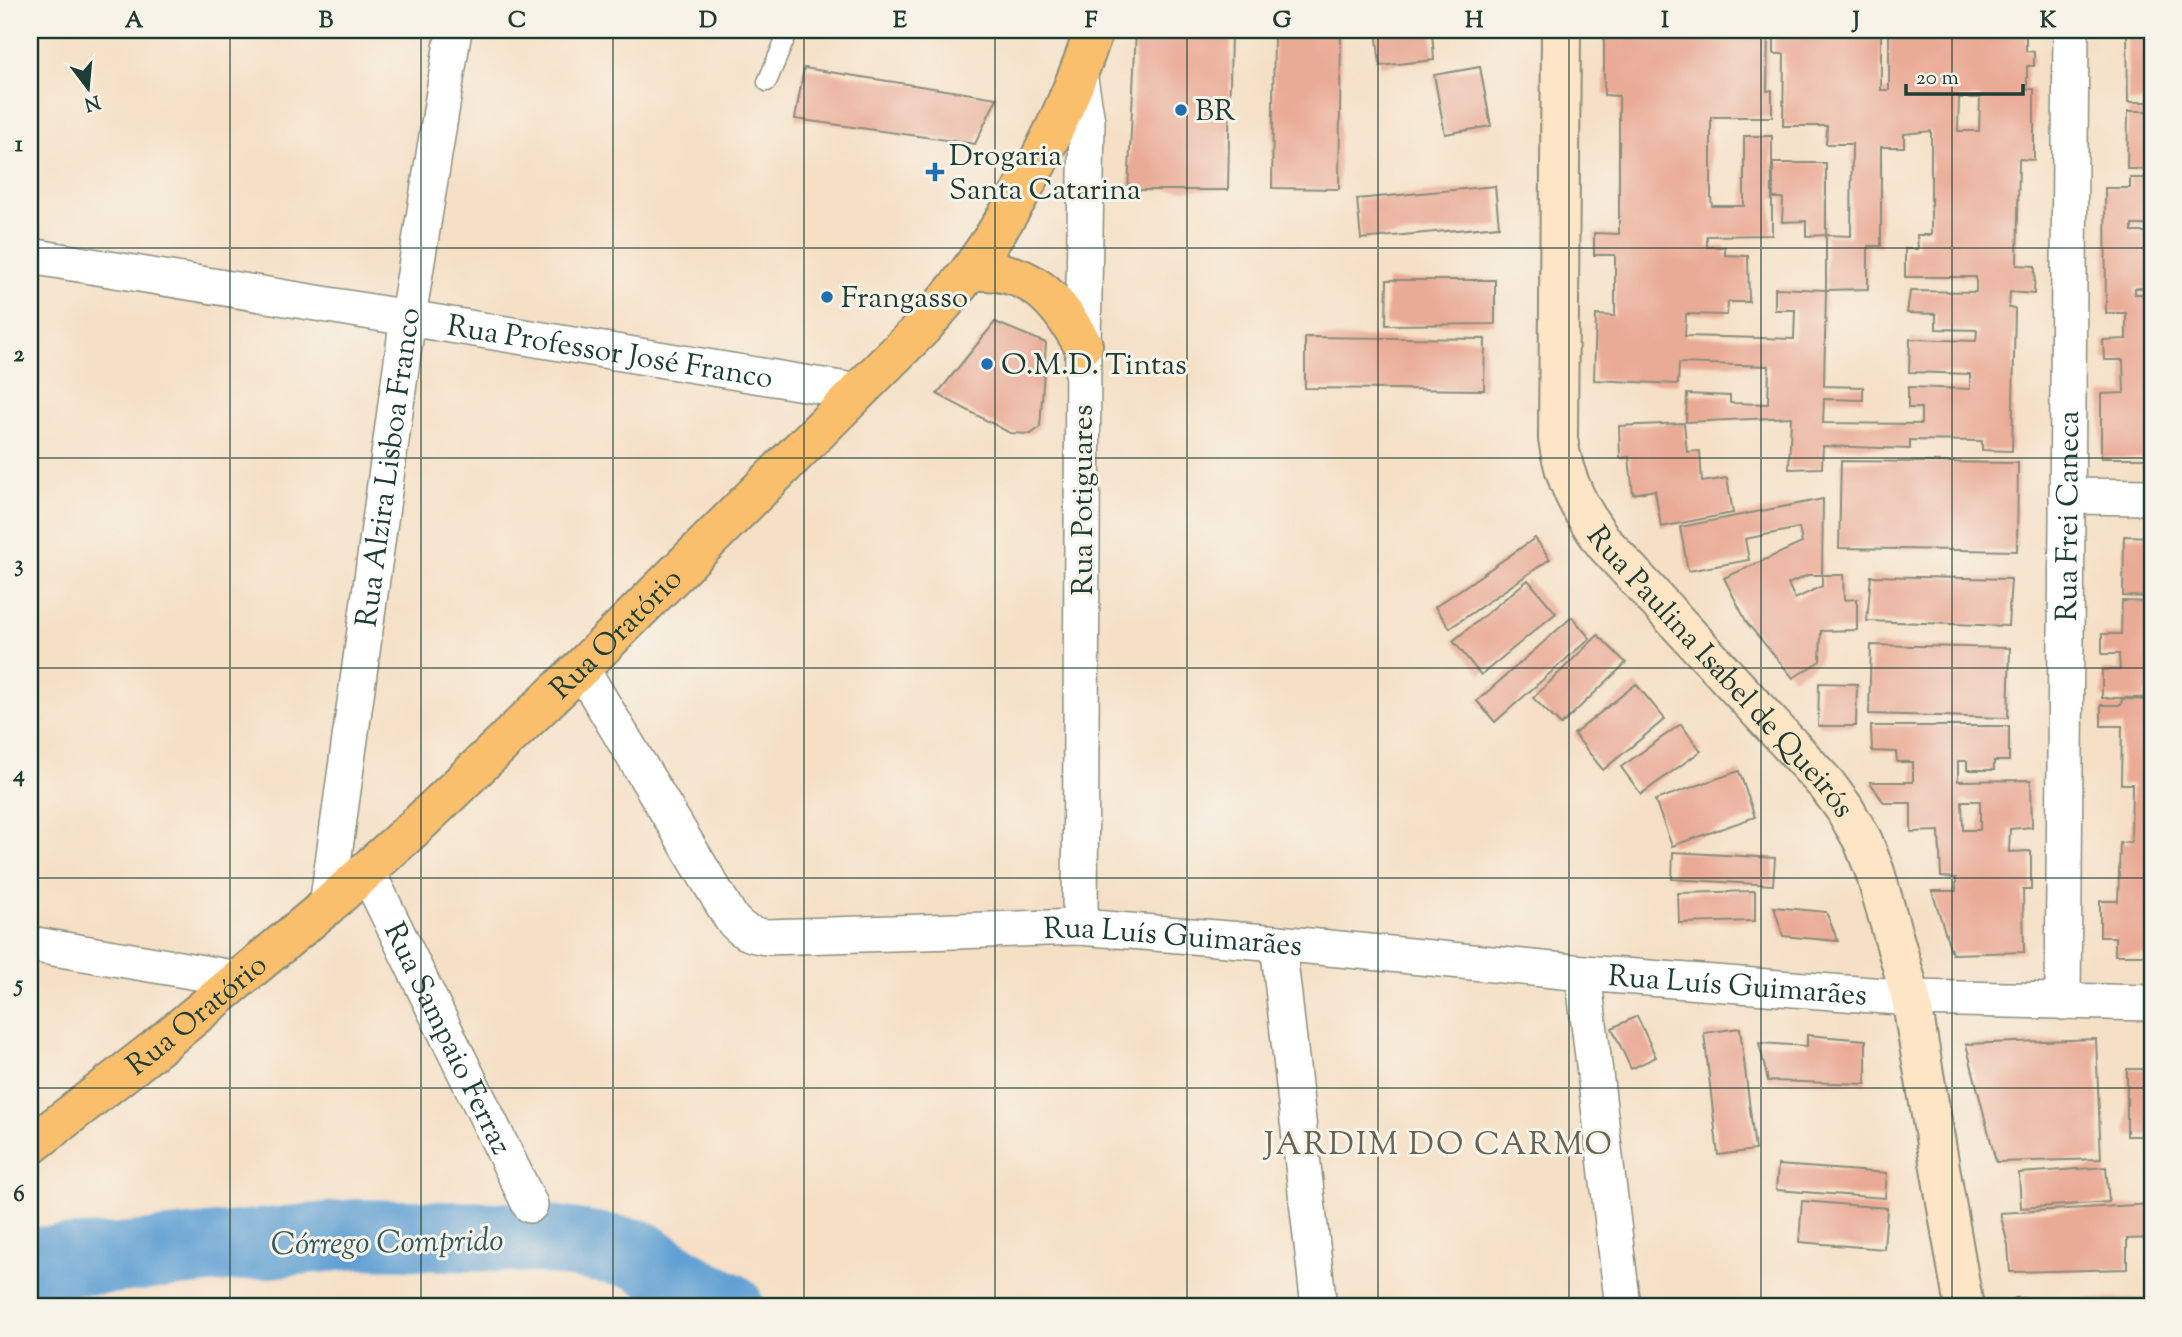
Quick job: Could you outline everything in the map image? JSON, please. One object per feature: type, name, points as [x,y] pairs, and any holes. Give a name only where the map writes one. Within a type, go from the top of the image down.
[{"type":"main road","name":"Rua Oratório","points":[[30,1146],[155,1049],[367,871],[581,668],[923,326],[970,271],[1007,217],[1080,74],[1094,30]]},
{"type":"main road","points":[[970,271],[987,270],[1005,274],[1047,293],[1068,319],[1083,345]]},
{"type":"street","name":"Rua Alzira Lisboa Franco","points":[[327,906],[408,317],[454,30]]},
{"type":"street","name":"Rua Paulina Isabel de Queirós","points":[[1562,30],[1558,439],[1562,464],[1584,516],[1604,543],[1827,785],[1863,841],[1875,872],[1911,998],[1964,1307]]},
{"type":"street","name":"Rua Frei Caneca","points":[[2063,1002],[2071,30]]},
{"type":"street","name":"Rua Potiguares","points":[[1080,74],[1087,121],[1080,927]]},
{"type":"street","name":"Rua Professor José Franco","points":[[30,256],[859,391]]},
{"type":"street","points":[[2067,496],[2152,497]]},
{"type":"street","name":"Rua Luís Guimarães","points":[[581,668],[731,918],[745,932],[766,937],[1080,927],[1583,973],[1911,998],[2152,1003]]},
{"type":"street","name":"Rua Sampaio Ferraz","points":[[367,871],[530,1205]]},
{"type":"street","points":[[1278,943],[1319,1307]]},
{"type":"street","points":[[30,944],[239,979]]},
{"type":"street","points":[[1583,973],[1623,1307]]},
{"type":"lane","points":[[767,82],[789,30]]},
{"type":"building","name":"BR","points":[[1136,30],[1231,30],[1228,190],[1128,190]]},
{"type":"building","points":[[1274,30],[1341,30],[1339,189],[1272,188]]},
{"type":"building","points":[[1376,30],[1432,30],[1434,60],[1380,66]]},
{"type":"building","points":[[1604,30],[1768,30],[1767,91],[1772,90],[1772,117],[1711,117],[1711,198],[1712,206],[1744,206],[1744,136],[1772,136],[1772,235],[1707,236],[1707,247],[1725,247],[1725,255],[1748,256],[1749,302],[1728,302],[1727,315],[1686,314],[1685,336],[1794,339],[1795,310],[1775,310],[1775,288],[1826,290],[1826,235],[1851,236],[1852,144],[1826,144],[1827,126],[1783,126],[1784,54],[1774,54],[1774,30],[1881,30],[1881,90],[1889,90],[1889,31],[2026,30],[2026,51],[2034,52],[2034,66],[2027,66],[2027,89],[2034,89],[2034,160],[2019,159],[2017,265],[2035,266],[2034,294],[2010,292],[2009,308],[2015,309],[2012,451],[1982,450],[1982,441],[1910,440],[1910,449],[1823,446],[1822,468],[1789,469],[1791,417],[1686,422],[1687,394],[1730,396],[1730,403],[1768,404],[1769,366],[1679,363],[1678,384],[1594,380],[1596,315],[1615,316],[1615,255],[1594,255],[1594,233],[1619,234],[1619,96],[1604,95]],"holes":[[[1959,98],[1980,98],[1979,131],[1958,131]],[[1931,131],[1931,235],[1917,235],[1918,249],[1905,249],[1905,277],[1976,277],[1976,292],[1910,291],[1907,313],[1936,314],[1936,329],[1977,330],[1976,341],[1910,339],[1909,372],[1970,374],[1970,389],[1908,387],[1908,408],[1921,408],[1921,424],[1823,423],[1824,399],[1863,400],[1863,387],[1824,386],[1826,290],[1868,289],[1868,246],[1881,246],[1881,147],[1904,147],[1904,134]]]},
{"type":"building","points":[[2127,30],[2152,30],[2152,102],[2128,102]]},
{"type":"building","points":[[1480,67],[1491,126],[1445,134],[1434,75]]},
{"type":"building","points":[[804,68],[997,98],[975,144],[795,119]]},
{"type":"building","points":[[2128,111],[2152,111],[2152,169],[2127,169]]},
{"type":"building","points":[[1773,163],[1826,163],[1826,235],[1806,236],[1806,221],[1782,222],[1783,198],[1773,198]]},
{"type":"building","points":[[2130,178],[2152,178],[2152,225],[2132,225],[2132,232],[2152,232],[2152,288],[2135,288],[2135,294],[2152,294],[2152,458],[2101,458],[2101,394],[2124,393],[2123,360],[2104,360],[2103,340],[2126,339],[2126,313],[2106,313],[2105,188],[2130,188]]},
{"type":"building","points":[[1495,186],[1499,226],[1361,239],[1357,199]]},
{"type":"building","points":[[1387,280],[1495,280],[1495,324],[1386,325]]},
{"type":"building","points":[[995,322],[1046,343],[1040,427],[1031,434],[1010,433],[937,394]]},
{"type":"building","points":[[1305,337],[1485,339],[1484,390],[1305,388]]},
{"type":"building","points":[[1684,423],[1687,452],[1700,451],[1702,482],[1727,478],[1733,513],[1661,527],[1655,490],[1633,494],[1629,457],[1620,458],[1619,426]]},
{"type":"building","points":[[1841,461],[2018,463],[2017,551],[1839,548]]},
{"type":"building","points":[[1823,499],[1822,575],[1843,575],[1844,600],[1857,599],[1857,630],[1821,631],[1820,661],[1793,678],[1747,623],[1724,578],[1802,543],[1799,528],[1745,539],[1749,560],[1688,571],[1680,527]],"holes":[[[1808,575],[1822,575],[1822,586],[1795,599],[1788,584]]]},
{"type":"building","points":[[2124,536],[2152,537],[2152,597],[2123,596]]},
{"type":"building","points":[[1535,538],[1550,559],[1450,628],[1435,607]]},
{"type":"building","points":[[1871,576],[2011,579],[2008,626],[1867,621]]},
{"type":"building","points":[[1528,580],[1556,613],[1481,675],[1453,641]]},
{"type":"building","points":[[2122,601],[2152,602],[2152,693],[2145,693],[2145,698],[2102,698],[2102,670],[2120,670],[2119,654],[2102,654],[2102,634],[2121,634]]},
{"type":"building","points":[[1572,617],[1590,638],[1495,722],[1477,701]]},
{"type":"building","points":[[1598,635],[1626,663],[1561,725],[1533,698]]},
{"type":"building","points":[[1871,645],[2010,648],[2008,718],[1869,714]]},
{"type":"building","points":[[1819,683],[1857,684],[1856,726],[1818,726]]},
{"type":"building","points":[[1636,684],[1665,719],[1603,770],[1574,734]]},
{"type":"building","points":[[2122,699],[2152,700],[2152,955],[2115,955],[2115,937],[2100,937],[2100,901],[2118,901],[2120,843],[2131,842],[2132,784],[2121,784],[2122,726],[2101,726],[2101,705],[2121,705]]},
{"type":"building","points":[[1681,724],[1701,751],[1641,794],[1621,767]]},
{"type":"building","points":[[1871,726],[2009,726],[2009,761],[1994,761],[1994,770],[1967,770],[1967,761],[1958,761],[1958,781],[2031,780],[2032,827],[2010,829],[2009,852],[2031,851],[2031,890],[2023,890],[2024,952],[1952,954],[1932,891],[1956,891],[1956,878],[1941,877],[1939,831],[1911,832],[1911,803],[1884,803],[1870,782],[1913,782],[1913,762],[1897,762],[1896,752],[1872,751]],"holes":[[[1962,801],[1980,801],[1980,830],[1963,830]]]},
{"type":"building","points":[[1739,771],[1755,817],[1672,846],[1655,800]]},
{"type":"building","points":[[1673,852],[1775,858],[1773,885],[1672,879]]},
{"type":"building","points":[[1755,891],[1755,921],[1679,923],[1678,893]]},
{"type":"building","points":[[1774,907],[1826,912],[1838,941],[1783,936]]},
{"type":"building","points":[[1637,1016],[1656,1057],[1631,1069],[1612,1028]]},
{"type":"building","points":[[1740,1028],[1755,1150],[1718,1155],[1704,1033]]},
{"type":"building","points":[[1807,1035],[1866,1040],[1866,1084],[1768,1081],[1759,1043],[1807,1046]]},
{"type":"building","points":[[2096,1039],[2101,1159],[1996,1162],[1966,1044]]},
{"type":"building","points":[[2127,1069],[2152,1069],[2152,1136],[2127,1136]]},
{"type":"building","points":[[1778,1165],[1887,1173],[1885,1198],[1776,1190]]},
{"type":"building","points":[[2106,1167],[2109,1202],[2021,1208],[2019,1173]]},
{"type":"building","points":[[1802,1201],[1887,1208],[1884,1249],[1799,1242]]},
{"type":"building","points":[[2152,1204],[2152,1238],[2127,1239],[2127,1269],[2010,1272],[2008,1245],[2000,1213]]},
{"type":"building","points":[[2015,1298],[2152,1299],[2152,1307],[2015,1307]]},
{"type":"waterway","name":"Córrego Comprido","points":[[30,1262],[110,1259],[357,1234],[540,1238],[638,1254],[699,1293],[729,1307]]},
{"type":"place","name":"BR","points":[[1181,110]]},
{"type":"place","name":"Drogaria Santa Catarina","points":[[935,172]]},
{"type":"place","name":"Frangasso","points":[[827,297]]},
{"type":"place","name":"O.M.D. Tintas","points":[[987,364]]},
{"type":"district","name":"JARDIM DO CARMO","points":[[1439,1143]]}]
